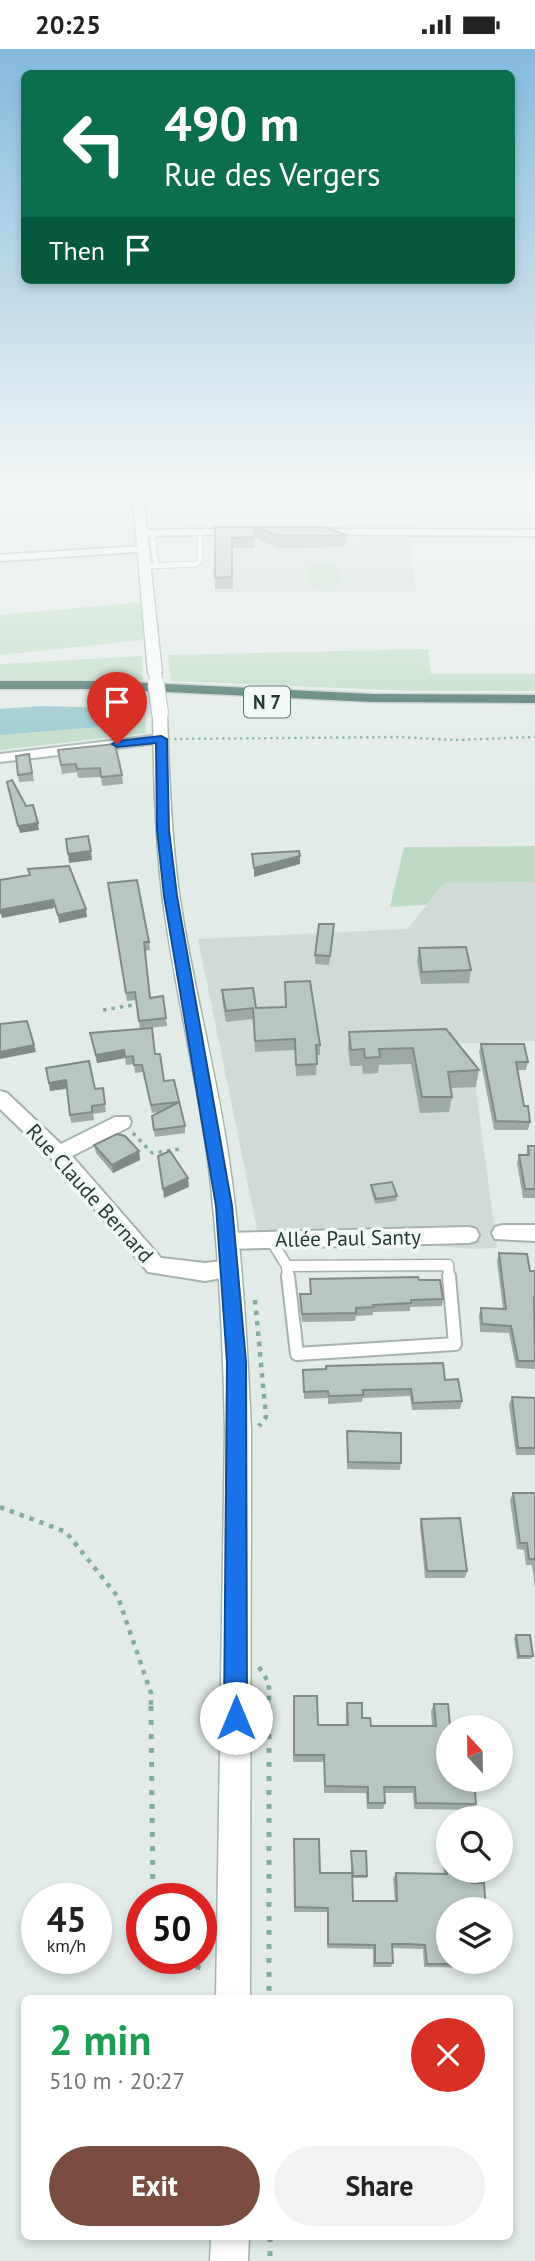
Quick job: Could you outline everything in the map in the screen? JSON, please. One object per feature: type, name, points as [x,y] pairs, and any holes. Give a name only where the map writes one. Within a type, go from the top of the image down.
[{"type":"highway","name":"N 7","points":[[0,685],[106,685],[372,698],[535,699]]},
{"type":"highway","name":"N 7","points":[[0,695],[535,709]]},
{"type":"main road","points":[[153,588],[163,830],[171,896],[218,1158],[230,1269],[238,1430],[233,1987]]},
{"type":"main road","points":[[229,2261],[230,2240]]},
{"type":"street","points":[[0,758],[161,739]]},
{"type":"street","name":"Rue Claude Bernard","points":[[0,1098],[59,1154],[155,1266],[205,1272],[230,1269]]},
{"type":"street","points":[[59,1154],[122,1122]]},
{"type":"street","points":[[502,1233],[535,1233]]},
{"type":"street","name":"Allée Paul Santy","points":[[228,1241],[469,1235]]},
{"type":"lane","points":[[271,1240],[287,1266],[297,1353],[455,1344],[448,1265],[287,1266]]},
{"type":"path","points":[[161,739],[398,737],[455,740],[535,737]]},
{"type":"path","points":[[103,1010],[140,1004]]},
{"type":"path","points":[[122,1122],[152,1153],[181,1149]]},
{"type":"path","points":[[0,1507],[66,1532],[118,1597],[150,1693],[153,1883]]},
{"type":"path","points":[[200,1974],[233,1987]]},
{"type":"path","points":[[270,2240],[270,2261]]},
{"type":"shaded area","points":[[215,588],[416,588],[417,592],[215,592]]},
{"type":"shaded area","points":[[535,882],[535,1041],[447,1044],[474,1075],[497,1248],[471,1249],[257,1229],[198,939],[407,929],[445,883]]},
{"type":"green space","points":[[143,602],[143,640],[0,655],[0,615]]},
{"type":"green space","points":[[428,649],[431,674],[535,674],[535,691],[413,691],[171,681],[168,655]]},
{"type":"green space","points":[[142,656],[143,680],[0,679],[0,664]]},
{"type":"green space","points":[[120,703],[145,703],[146,733],[0,750],[0,735],[115,726],[115,708]]},
{"type":"green space","points":[[535,846],[535,882],[445,883],[426,905],[390,907],[404,847]]},
{"type":"water","points":[[42,706],[115,708],[114,726],[0,735],[0,709]]},
{"type":"building","points":[[115,744],[122,775],[101,777],[100,768],[77,769],[76,764],[61,765],[58,750]]},
{"type":"building","points":[[29,754],[32,773],[18,775],[16,756]]},
{"type":"building","points":[[12,780],[26,806],[33,805],[38,823],[18,826],[7,782]]},
{"type":"building","points":[[88,836],[91,851],[68,854],[66,839]]},
{"type":"building","points":[[299,851],[300,856],[254,868],[252,854]]},
{"type":"building","points":[[69,866],[86,909],[58,915],[53,900],[0,910],[0,880],[30,875],[28,869]]},
{"type":"building","points":[[137,880],[149,942],[144,942],[150,998],[163,996],[166,1018],[139,1021],[135,992],[126,993],[108,883]]},
{"type":"building","points":[[319,924],[334,924],[330,956],[315,955]]},
{"type":"building","points":[[466,947],[471,970],[422,972],[419,948]]},
{"type":"building","points":[[310,981],[320,1045],[316,1045],[317,1064],[296,1065],[295,1039],[255,1041],[253,1008],[226,1011],[222,990],[253,988],[256,1008],[286,1007],[285,982]]},
{"type":"building","points":[[27,1021],[34,1045],[0,1052],[0,1024]]},
{"type":"building","points":[[152,1028],[155,1054],[160,1054],[164,1081],[174,1080],[185,1126],[154,1130],[152,1116],[179,1102],[151,1105],[142,1065],[134,1065],[133,1056],[125,1057],[124,1050],[96,1055],[90,1033]]},
{"type":"building","points":[[446,1029],[479,1070],[448,1072],[452,1097],[422,1097],[413,1048],[379,1049],[380,1057],[365,1058],[364,1049],[351,1050],[349,1032]]},
{"type":"building","points":[[481,1044],[524,1044],[528,1062],[516,1062],[524,1106],[528,1106],[530,1122],[496,1121]]},
{"type":"building","points":[[89,1061],[95,1089],[103,1088],[105,1104],[92,1106],[92,1112],[70,1115],[66,1080],[49,1083],[46,1068]]},
{"type":"building","points":[[117,1134],[125,1136],[139,1151],[112,1165],[94,1145]]},
{"type":"building","points":[[528,1146],[535,1146],[535,1189],[525,1189],[519,1155],[529,1155]]},
{"type":"building","points":[[170,1151],[188,1178],[163,1189],[158,1156]]},
{"type":"building","points":[[392,1182],[397,1196],[376,1199],[371,1185]]},
{"type":"building","points":[[499,1253],[527,1254],[530,1271],[535,1271],[535,1361],[518,1361],[511,1326],[482,1324],[481,1308],[506,1309]]},
{"type":"building","points":[[418,1277],[419,1280],[440,1280],[443,1299],[373,1305],[374,1307],[356,1308],[356,1313],[302,1314],[300,1294],[311,1294],[310,1279]]},
{"type":"building","points":[[443,1363],[445,1380],[458,1379],[462,1401],[413,1403],[411,1389],[363,1390],[363,1395],[329,1396],[328,1391],[304,1392],[303,1370],[326,1369],[326,1366]]},
{"type":"building","points":[[512,1397],[535,1398],[535,1448],[518,1448]]},
{"type":"building","points":[[347,1431],[401,1433],[401,1463],[348,1462]]},
{"type":"building","points":[[513,1493],[535,1493],[535,1559],[529,1559],[527,1543],[520,1543]]},
{"type":"building","points":[[460,1518],[467,1571],[427,1571],[421,1519]]},
{"type":"building","points":[[516,1635],[530,1635],[533,1656],[519,1656]]},
{"type":"building","points":[[294,1696],[317,1696],[318,1725],[348,1725],[347,1703],[362,1703],[362,1718],[370,1718],[371,1726],[436,1726],[436,1792],[475,1792],[476,1804],[416,1803],[415,1787],[384,1787],[385,1803],[368,1803],[368,1787],[325,1786],[324,1755],[294,1755]]},
{"type":"building","points":[[434,1704],[448,1704],[449,1715],[436,1715],[436,1726]]},
{"type":"building","points":[[294,1839],[319,1839],[320,1873],[352,1873],[353,1901],[397,1901],[396,1873],[436,1874],[436,1883],[484,1883],[485,1897],[436,1897],[436,1964],[427,1964],[425,1945],[392,1944],[393,1963],[375,1963],[375,1945],[328,1944],[328,1908],[295,1907]]},
{"type":"building","points":[[351,1851],[366,1851],[367,1876],[353,1876]]},
{"type":"route","points":[[117,744],[161,739],[163,830],[171,896],[218,1158],[224,1206],[236,1362],[238,1430],[236,1718]]}]
